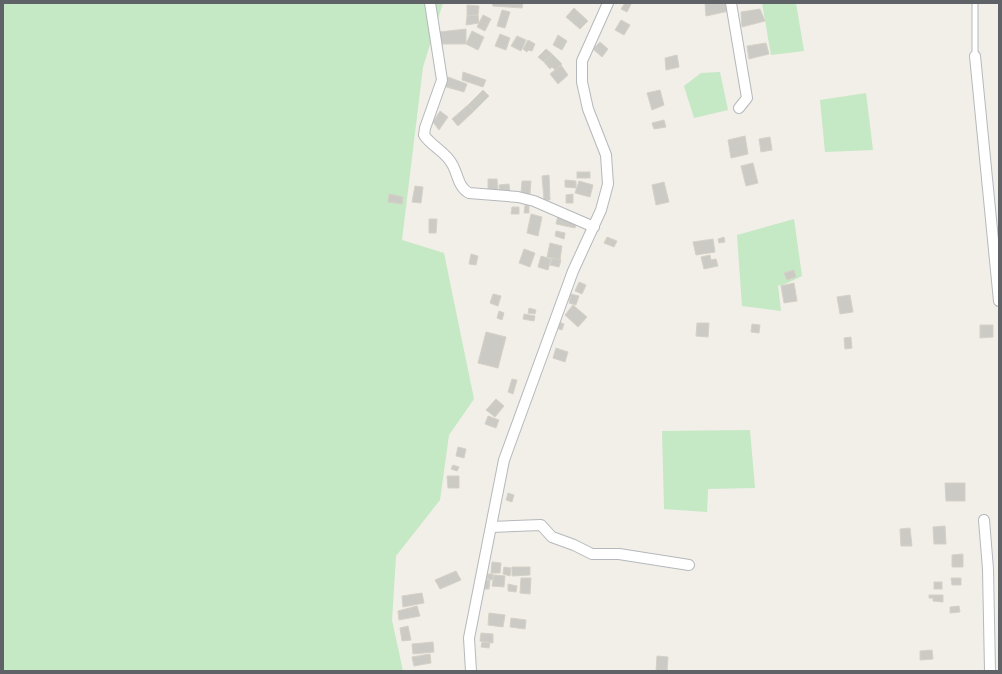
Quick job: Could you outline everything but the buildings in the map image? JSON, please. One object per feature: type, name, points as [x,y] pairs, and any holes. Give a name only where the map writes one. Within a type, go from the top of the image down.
[{"type":"street","points":[[430,3],[442,80],[425,128],[424,135],[426,139],[452,163],[461,185],[464,190],[469,193],[534,201],[594,226]]},
{"type":"street","points":[[471,671],[469,638],[504,460],[573,271],[602,210],[608,184],[606,155],[588,109],[582,82],[582,62],[608,3]]},
{"type":"street","points":[[731,3],[747,98],[740,108]]},
{"type":"street","points":[[975,56],[999,302]]},
{"type":"street","points":[[984,520],[988,569],[990,671]]},
{"type":"street","points":[[491,527],[541,524],[552,537],[574,545],[592,554],[619,554],[689,565]]},
{"type":"lane","points":[[975,3],[975,56]]},
{"type":"green space","points":[[3,3],[443,3],[423,67],[402,240],[444,253],[474,399],[449,435],[440,500],[396,556],[392,620],[403,671],[3,671]]},
{"type":"green space","points":[[762,3],[796,3],[804,51],[771,55]]},
{"type":"green space","points":[[720,72],[728,110],[694,118],[684,86],[701,73]]},
{"type":"green space","points":[[866,93],[873,150],[825,152],[820,100]]},
{"type":"green space","points":[[794,219],[802,276],[781,286],[778,285],[781,311],[742,306],[737,235]]},
{"type":"green space","points":[[750,430],[755,488],[708,489],[707,512],[664,509],[662,431]]}]
